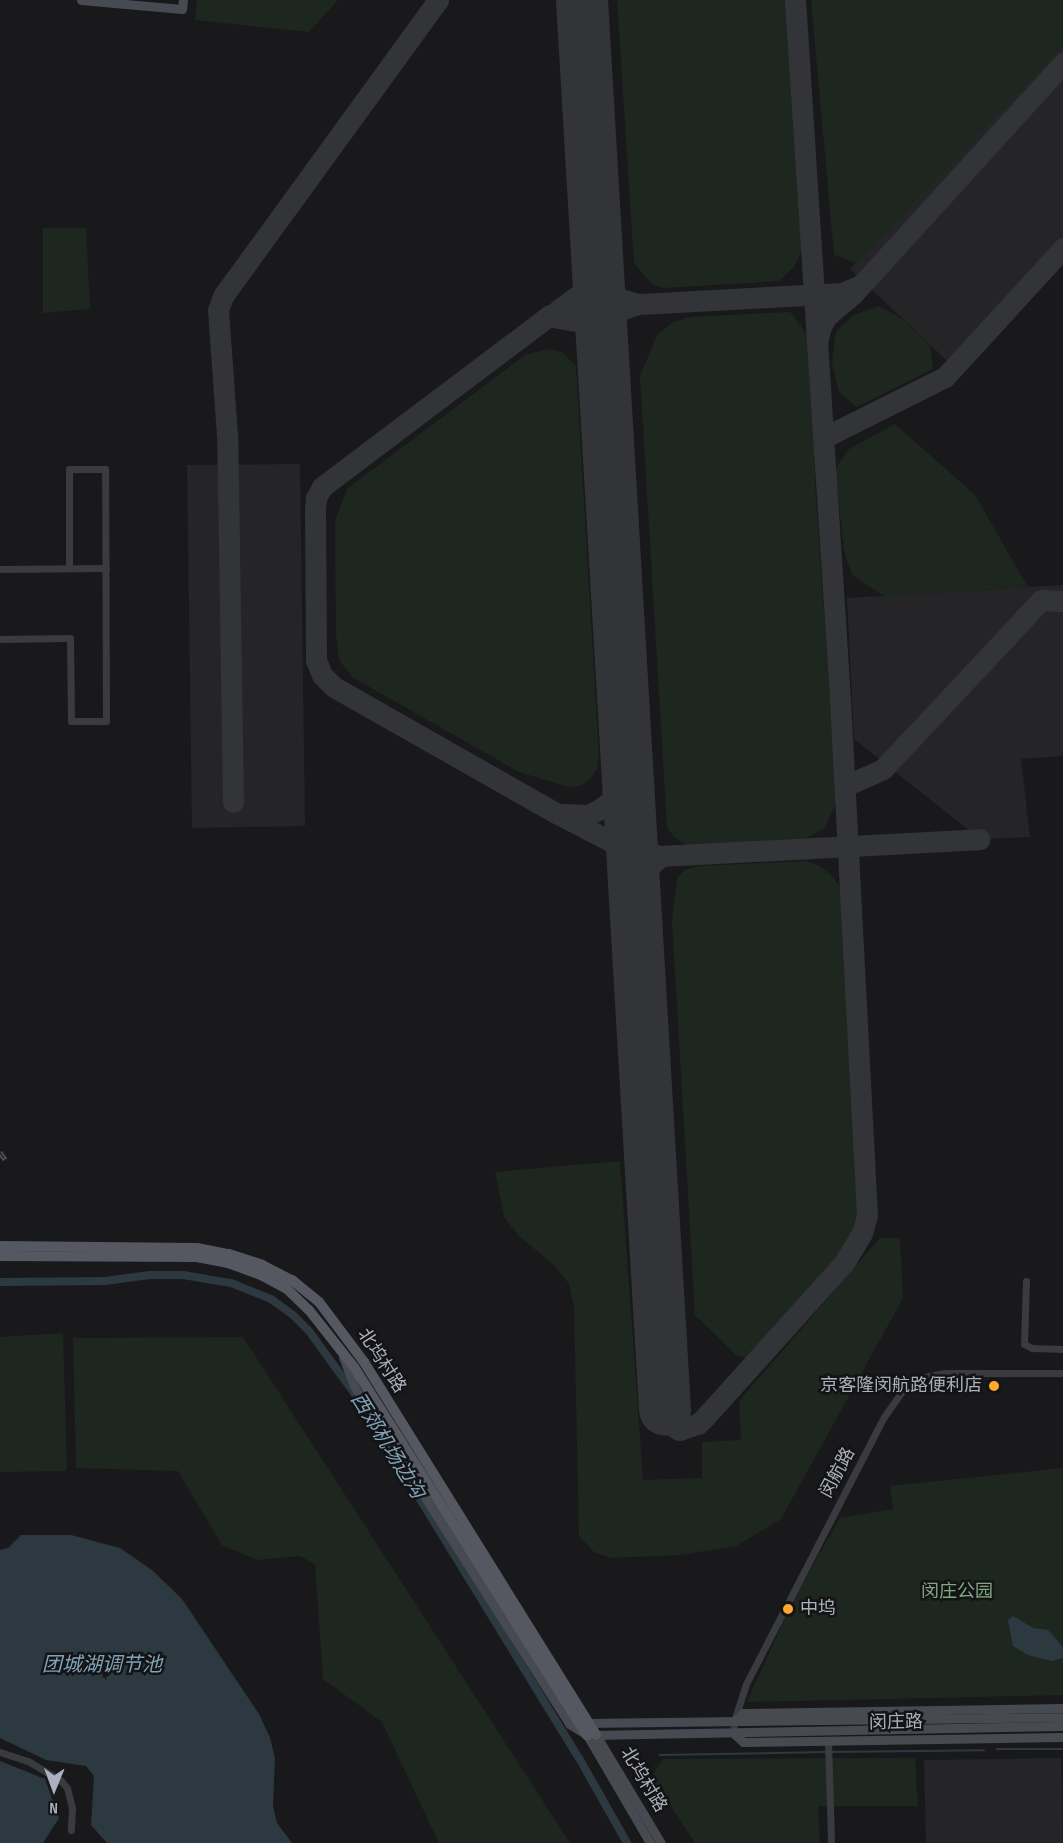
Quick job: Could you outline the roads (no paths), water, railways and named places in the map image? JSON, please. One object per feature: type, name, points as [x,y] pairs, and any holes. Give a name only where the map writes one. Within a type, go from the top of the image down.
[{"type":"main road","points":[[81,0],[182,5]]},
{"type":"main road","name":"北坞村路","points":[[0,1246],[197,1248],[230,1254],[262,1265],[292,1280],[319,1302],[364,1362],[579,1723]]},
{"type":"main road","name":"北坞村路","points":[[0,1256],[169,1255],[228,1263],[259,1274],[287,1289],[309,1310],[340,1346],[579,1723],[592,1735],[661,1843]]},
{"type":"main road","name":"闵庄路","points":[[734,1721],[743,1713],[1063,1708]]},
{"type":"main road","name":"闵庄路","points":[[579,1723],[1063,1717]]},
{"type":"main road","points":[[579,1723],[592,1735]]},
{"type":"main road","name":"闵庄路","points":[[592,1735],[1063,1726]]},
{"type":"main road","name":"闵庄路","points":[[733,1733],[743,1742],[828,1748],[1063,1737]]},
{"type":"main road","name":"北坞村路","points":[[592,1735],[650,1843]]},
{"type":"street","points":[[0,639],[70,638],[71,721],[106,721],[105,469],[69,469],[69,568]]},
{"type":"street","points":[[0,569],[106,568]]},
{"type":"street","points":[[1026,1281],[1024,1344],[1032,1348],[1063,1349]]},
{"type":"street","name":"闵航路","points":[[733,1733],[734,1721],[746,1684],[884,1417],[907,1384],[919,1377],[944,1373],[1063,1373]]},
{"type":"street","points":[[828,1748],[831,1843]]},
{"type":"street","points":[[0,1752],[28,1761],[61,1781],[67,1788],[72,1808],[71,1830]]},
{"type":"water","name":"团城湖调节池","points":[[21,1535],[71,1535],[120,1548],[152,1570],[182,1599],[259,1714],[270,1738],[275,1758],[273,1806],[277,1823],[292,1843],[107,1843],[91,1825],[94,1776],[86,1766],[46,1760],[0,1738],[0,1550],[8,1548]]},
{"type":"water","points":[[1013,1616],[1033,1628],[1048,1630],[1063,1647],[1063,1658],[1052,1661],[1028,1655],[1013,1646],[1008,1620]]},
{"type":"water","points":[[0,1761],[45,1779],[59,1818],[43,1843],[0,1843]]},
{"type":"waterway","name":"西郊机场边沟","points":[[0,1282],[105,1281],[150,1275],[183,1275],[231,1283],[271,1299],[293,1315],[309,1331],[355,1394]]},
{"type":"waterway","name":"西郊机场边沟","points":[[401,1468],[579,1758],[627,1843]]},
{"type":"waterway","points":[[997,1749],[1063,1749]]},
{"type":"waterway","points":[[831,1752],[984,1750]]},
{"type":"waterway","points":[[660,1755],[826,1752]]},
{"type":"railway","points":[[0,1152],[5,1159]]},
{"type":"place","name":"京客隆闵航路便利店","points":[[994,1386]]},
{"type":"place","name":"中坞","points":[[788,1609]]},
{"type":"park label","name":"闵庄公园","points":[[957,1592]]}]
